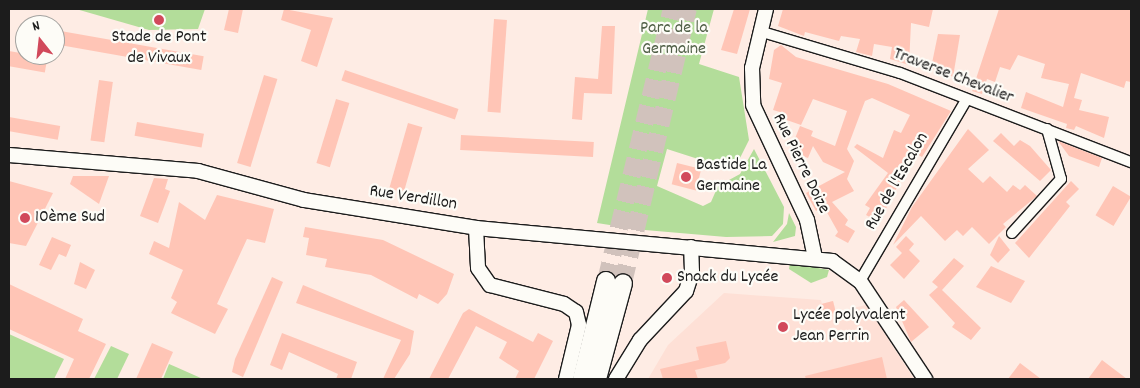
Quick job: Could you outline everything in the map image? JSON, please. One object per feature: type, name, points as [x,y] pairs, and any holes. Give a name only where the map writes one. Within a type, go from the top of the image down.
[{"type":"highway","points":[[582,379],[614,282],[597,379]]},
{"type":"street","name":"Rue Pierre Doize","points":[[766,9],[752,68],[753,105],[764,136],[807,220],[815,257]]},
{"type":"street","name":"Traverse Chevalier","points":[[760,31],[900,73],[1131,162]]},
{"type":"street","name":"Rue de l'Escalon","points":[[860,281],[966,100]]},
{"type":"street","points":[[1012,233],[1061,179],[1047,130]]},
{"type":"street","name":"Rue Verdillon","points":[[9,155],[198,171],[304,200],[476,228],[815,257]]},
{"type":"street","points":[[476,228],[478,268],[490,285],[571,307],[578,318],[566,379]]},
{"type":"street","points":[[616,379],[640,340],[686,291],[692,272],[691,247]]},
{"type":"street","points":[[815,257],[832,261],[860,281],[925,379]]},
{"type":"shaded area","name":"Lycée polyvalent Jean Perrin","points":[[724,293],[821,300],[822,304],[833,301],[836,312],[866,305],[914,379],[648,379],[668,345]]},
{"type":"green space","name":"Stade de Pont de Vivaux","points":[[76,9],[205,9],[198,29],[149,30]]},
{"type":"green space","name":"Parc de la Germaine","points":[[648,9],[714,9],[699,64],[739,77],[749,140],[740,158],[723,167],[667,149],[657,186],[703,206],[711,202],[718,186],[740,174],[754,149],[784,207],[783,224],[772,236],[726,237],[645,230],[618,218],[616,226],[597,223]]},
{"type":"green space","points":[[789,213],[796,227],[795,236],[773,242],[787,224]]},
{"type":"green space","points":[[790,263],[829,270],[827,277],[811,283],[789,269]]},
{"type":"green space","points":[[9,334],[64,359],[54,379],[9,379]]},
{"type":"green space","points":[[111,346],[129,354],[117,379],[94,379]]},
{"type":"green space","points":[[169,364],[176,367],[203,379],[163,379]]},
{"type":"building","points":[[229,9],[243,9],[238,33],[224,30]]},
{"type":"building","points":[[284,9],[333,18],[317,67],[301,61],[311,30],[281,20]]},
{"type":"building","points":[[734,9],[750,9],[737,54],[721,50]]},
{"type":"building","points":[[783,9],[933,9],[929,27],[911,23],[909,65],[890,59],[892,47],[874,44],[872,56],[856,52],[860,39],[841,36],[839,41],[805,32],[804,36],[778,26]]},
{"type":"building","points":[[999,9],[1131,9],[1131,82],[1126,81],[1124,88],[1081,73],[1074,98],[1082,100],[1079,110],[1109,117],[1104,138],[1076,126],[1074,130],[1066,128],[1067,124],[1021,108],[1026,92],[1063,107],[1069,84],[1041,78],[1045,64],[1018,55],[1010,70],[1000,67],[995,82],[987,79],[982,94],[972,91]]},
{"type":"building","points":[[494,19],[507,20],[500,113],[488,112]]},
{"type":"building","points":[[602,26],[615,26],[612,94],[584,93],[582,120],[572,119],[575,77],[598,79]]},
{"type":"building","points":[[65,32],[204,56],[201,70],[65,46]]},
{"type":"building","points":[[938,34],[960,35],[953,77],[931,68]]},
{"type":"building","points":[[781,45],[796,57],[888,84],[951,111],[922,157],[915,153],[879,222],[866,215],[870,208],[865,205],[888,173],[854,147],[857,144],[883,158],[894,130],[901,133],[910,115],[872,98],[865,101],[847,149],[854,161],[847,179],[854,191],[832,202],[848,220],[845,225],[855,231],[848,243],[835,236],[838,232],[824,207],[816,211],[806,193],[845,172],[823,162],[813,146],[808,158],[790,151],[800,126],[813,131],[811,136],[835,146],[847,111],[813,99],[801,125],[778,117],[780,112],[773,110],[782,83],[769,79],[774,50]]},
{"type":"building","points":[[9,51],[15,52],[15,65],[46,65],[45,73],[9,66]]},
{"type":"building","points":[[345,70],[458,109],[455,119],[341,80]]},
{"type":"building","points":[[264,75],[277,79],[250,167],[237,163]]},
{"type":"building","points":[[99,80],[113,82],[104,142],[91,140]]},
{"type":"building","points":[[336,99],[349,103],[330,167],[316,163]]},
{"type":"building","points":[[9,117],[60,126],[58,140],[9,131]]},
{"type":"building","points":[[137,122],[204,134],[202,148],[135,136]]},
{"type":"building","points":[[408,123],[422,127],[404,193],[389,188]]},
{"type":"building","points":[[968,129],[989,150],[968,169],[983,183],[990,176],[1007,192],[1013,185],[1020,190],[1025,185],[1037,196],[1003,224],[1006,227],[989,244],[972,227],[963,236],[957,230],[945,241],[921,216],[893,245],[912,207]]},
{"type":"building","points":[[1001,133],[1014,146],[1020,140],[1030,146],[1051,170],[1040,181],[993,141]]},
{"type":"building","points":[[461,135],[594,142],[593,157],[460,150]]},
{"type":"building","points":[[1058,141],[1102,158],[1099,167],[1069,156]]},
{"type":"building","name":"Bastide La Germaine","points":[[677,163],[701,169],[696,190],[672,184]]},
{"type":"building","points":[[73,176],[109,176],[99,204],[70,184]]},
{"type":"building","points":[[154,178],[168,179],[165,189],[170,191],[158,223],[140,216]]},
{"type":"building","name":"10ème Sud","points":[[9,181],[53,193],[26,246],[9,243]]},
{"type":"building","points":[[1071,181],[1079,189],[1066,202],[1070,206],[1029,258],[1015,243]]},
{"type":"building","points":[[1113,186],[1131,197],[1113,226],[1095,215]]},
{"type":"building","points":[[217,195],[274,209],[265,243],[247,239],[217,304],[228,309],[215,334],[171,313],[177,302],[171,298],[183,270],[149,254],[154,241],[169,248],[179,202],[205,220]]},
{"type":"building","points":[[305,227],[383,240],[454,274],[447,294],[438,304],[419,294],[417,299],[371,275],[325,267],[327,259],[306,255],[309,238],[303,237]]},
{"type":"building","points":[[906,236],[914,244],[909,250],[920,261],[904,279],[890,265],[902,253],[896,247]]},
{"type":"building","points":[[999,236],[1010,250],[998,263],[990,255]]},
{"type":"building","points":[[52,237],[71,245],[66,257],[59,254],[51,270],[39,265]]},
{"type":"building","points":[[954,258],[964,266],[942,290],[981,328],[971,340],[952,327],[955,323],[929,295],[938,287],[932,282]]},
{"type":"building","points":[[80,262],[95,270],[86,289],[74,284]]},
{"type":"building","points":[[991,266],[1025,281],[1011,303],[976,287]]},
{"type":"building","points":[[272,277],[283,282],[243,377],[232,372],[235,359]]},
{"type":"building","points":[[9,284],[83,319],[78,331],[106,344],[89,379],[65,379],[74,359],[9,329]]},
{"type":"building","points":[[303,285],[414,331],[410,354],[394,379],[383,379],[401,340],[296,303]]},
{"type":"building","points":[[904,300],[929,327],[911,342],[896,307]]},
{"type":"building","points":[[833,301],[836,313],[823,316],[820,304]]},
{"type":"building","points":[[469,309],[533,342],[538,333],[553,341],[534,379],[515,379],[519,371],[499,358],[507,342],[476,326],[448,379],[429,379],[463,313]]},
{"type":"building","points":[[282,333],[357,362],[351,379],[336,379],[338,374],[289,352],[282,370],[270,365]]},
{"type":"building","points":[[726,341],[730,358],[725,363],[695,370],[698,379],[663,379],[660,369],[699,360],[696,347]]},
{"type":"building","points":[[152,343],[173,352],[161,379],[136,379]]},
{"type":"building","points":[[882,357],[887,379],[806,379],[805,376]]},
{"type":"building","points":[[1102,360],[1127,379],[1088,379]]},
{"type":"building","points":[[1020,363],[1041,379],[1008,379]]},
{"type":"tunnel","points":[[606,281],[672,9]]},
{"type":"tunnel","points":[[623,283],[688,9]]},
{"type":"place","name":"Stade de Pont de Vivaux","points":[[159,20]]},
{"type":"place","name":"Bastide La Germaine","points":[[686,177]]},
{"type":"place","name":"10ème Sud","points":[[25,218]]},
{"type":"place","name":"Snack du Lycée","points":[[667,278]]},
{"type":"place","name":"Lycée polyvalent Jean Perrin","points":[[783,327]]}]
